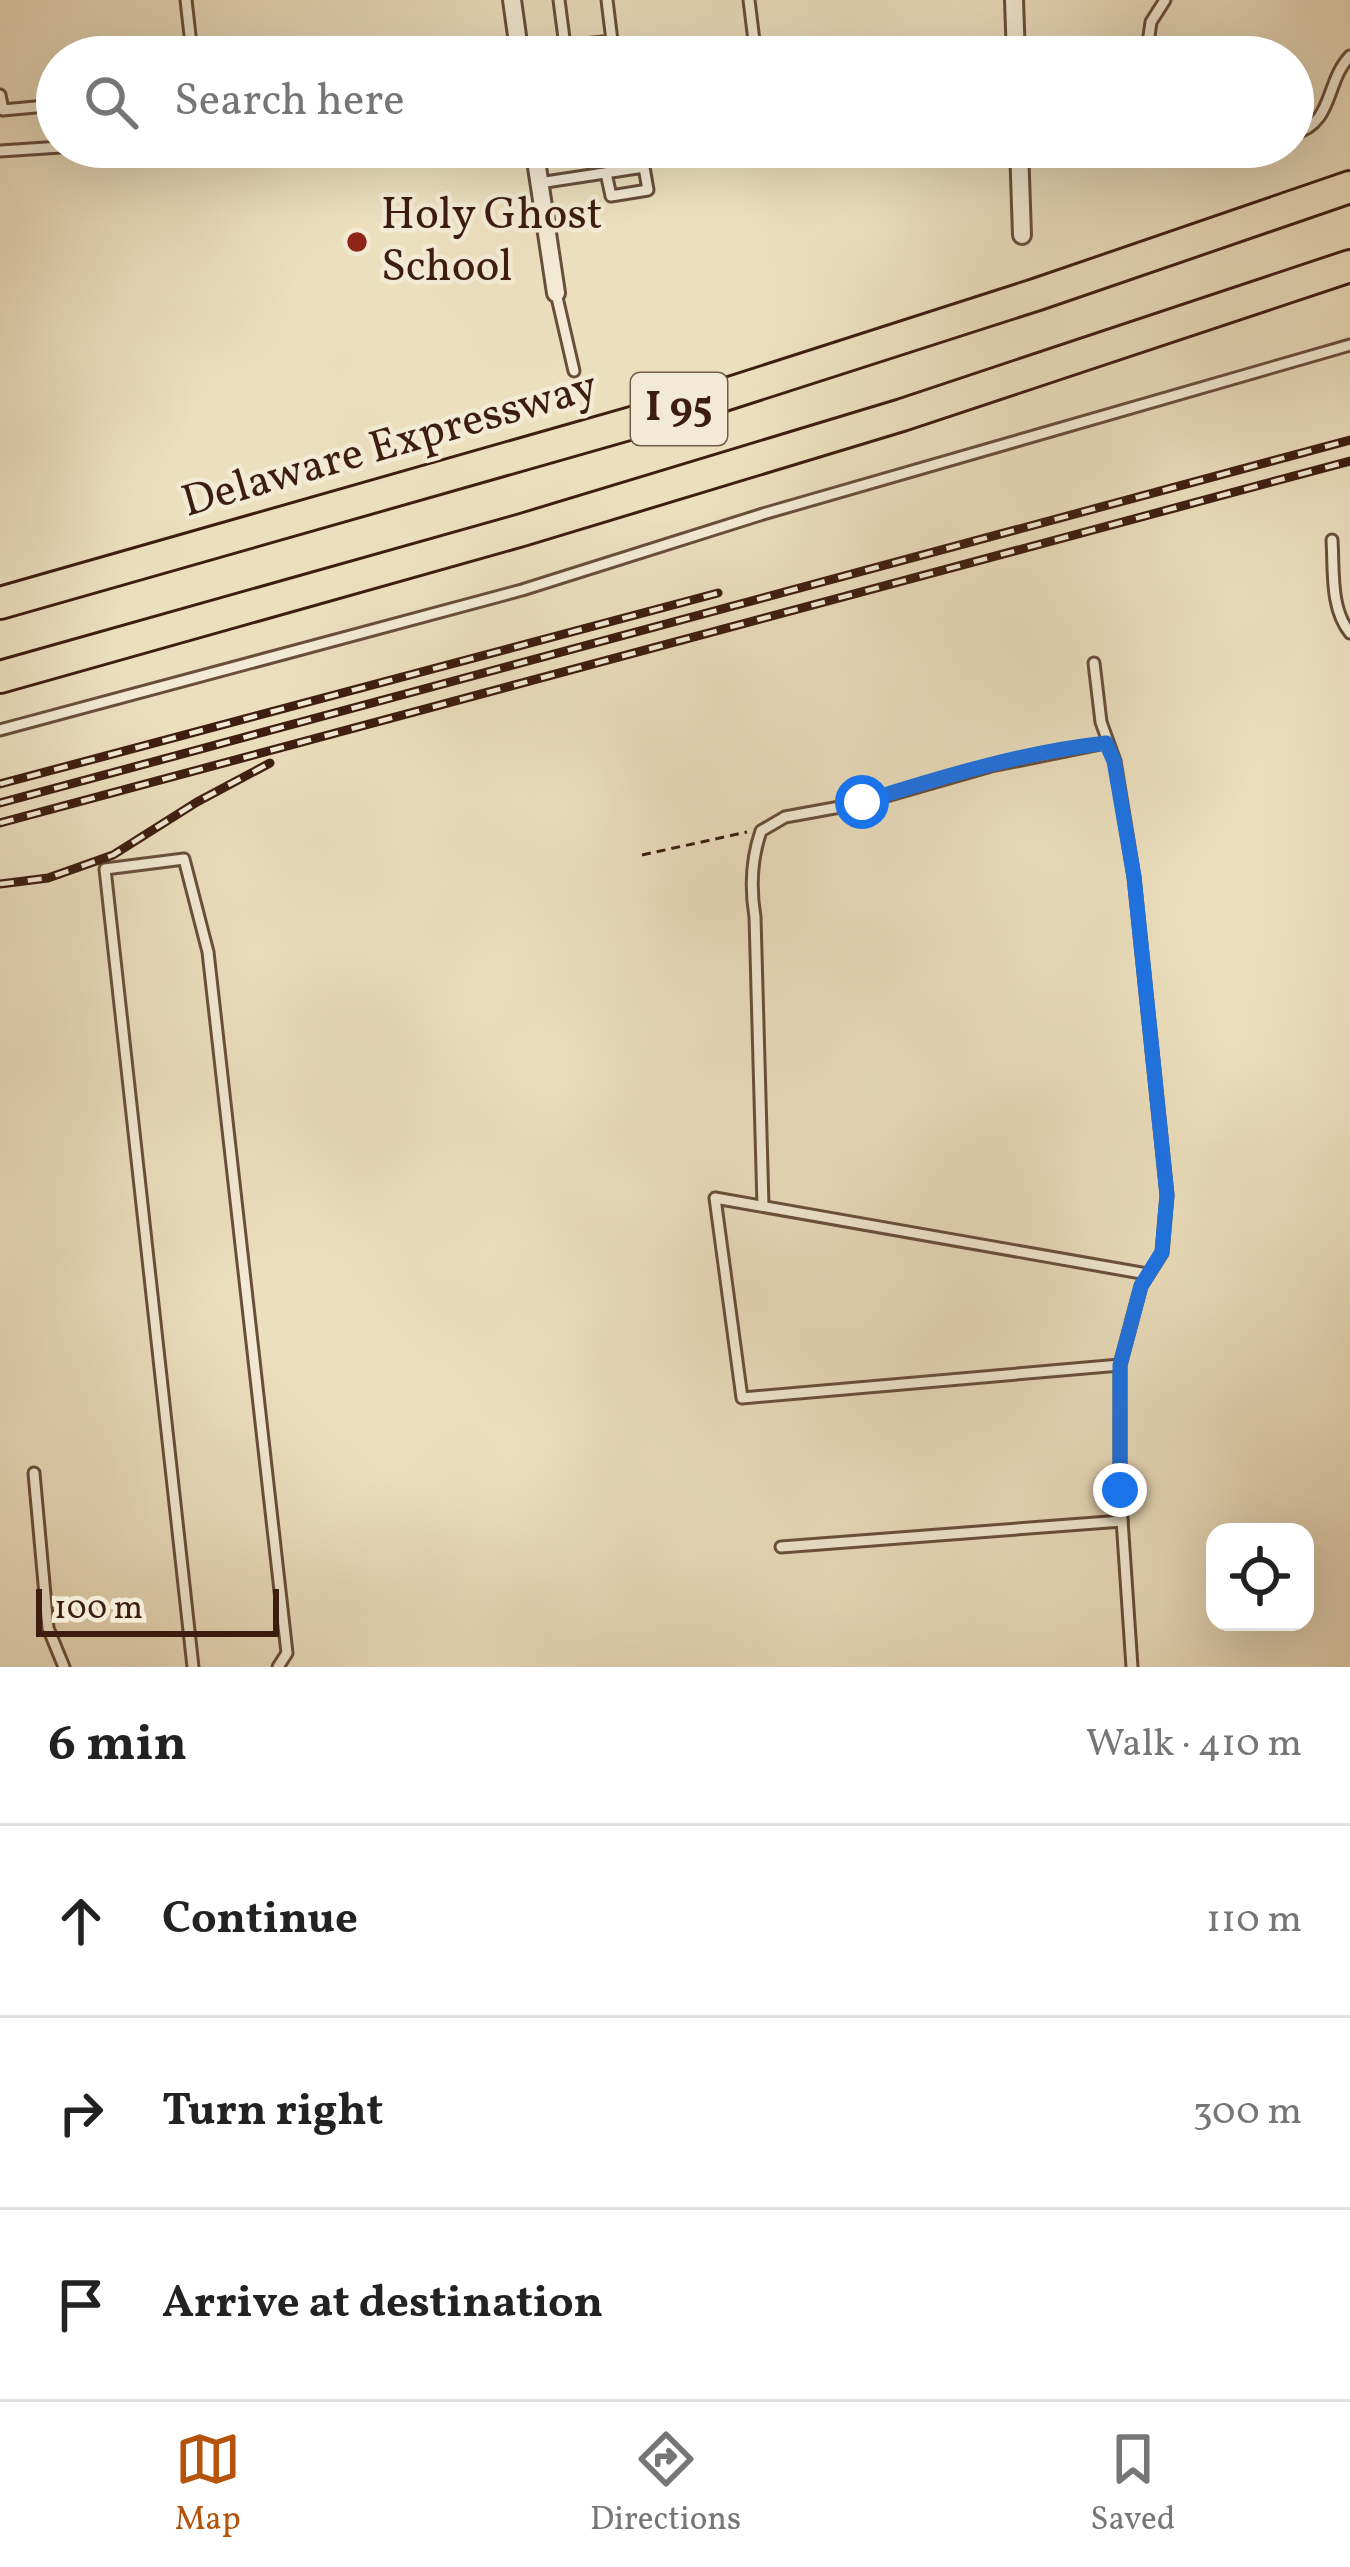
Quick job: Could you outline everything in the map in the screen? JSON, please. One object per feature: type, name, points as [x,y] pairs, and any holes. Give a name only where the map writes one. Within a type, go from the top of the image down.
[{"type":"highway","name":"Delaware Expressway","points":[[0,603],[674,410],[1038,294],[1350,187]]},
{"type":"highway","name":"I 95","points":[[0,676],[790,449],[1350,266]]},
{"type":"highway","points":[[1226,307],[1350,285]]},
{"type":"street","points":[[512,0],[517,36]]},
{"type":"street","points":[[1015,0],[1016,36]]},
{"type":"street","points":[[537,168],[556,293]]},
{"type":"street","points":[[1020,168],[1022,235]]},
{"type":"lane","points":[[186,0],[190,36]]},
{"type":"lane","points":[[560,0],[564,36]]},
{"type":"lane","points":[[607,0],[611,36]]},
{"type":"lane","points":[[749,0],[753,36]]},
{"type":"lane","points":[[1149,36],[1151,22],[1165,0]]},
{"type":"lane","points":[[1314,125],[1338,70],[1350,56]]},
{"type":"lane","points":[[0,94],[2,110],[36,107]]},
{"type":"lane","points":[[0,151],[36,149]]},
{"type":"lane","points":[[539,183],[631,168]]},
{"type":"lane","points":[[606,172],[610,196],[648,190],[644,168]]},
{"type":"lane","points":[[556,293],[574,371]]},
{"type":"lane","points":[[0,730],[522,590],[696,534],[1350,345]]},
{"type":"lane","points":[[1332,540],[1335,597],[1350,633]]},
{"type":"lane","points":[[1094,664],[1134,877],[1167,1195],[1162,1252],[1148,1274],[1120,1365],[1122,1521],[1132,1667]]},
{"type":"lane","points":[[763,1206],[751,892],[761,831],[785,817],[1106,743]]},
{"type":"lane","points":[[193,1667],[105,868],[184,859],[208,952],[287,1654],[278,1667]]},
{"type":"lane","points":[[1120,1365],[742,1398],[715,1198],[1148,1274]]},
{"type":"lane","points":[[34,1473],[48,1628],[64,1667]]},
{"type":"lane","points":[[781,1547],[1122,1521]]},
{"type":"path","points":[[642,855],[761,831]]},
{"type":"railway","points":[[0,803],[1350,440]]},
{"type":"railway","points":[[0,823],[1350,461]]},
{"type":"railway","points":[[0,784],[718,593]]},
{"type":"railway","points":[[0,884],[48,878],[113,855],[270,763]]},
{"type":"place","name":"Holy Ghost School","points":[[357,242]]},
{"type":"route","points":[[862,802],[924,782],[1079,746],[1106,743],[1114,761],[1134,877],[1167,1195],[1162,1252],[1141,1286],[1120,1365],[1120,1490]]}]
